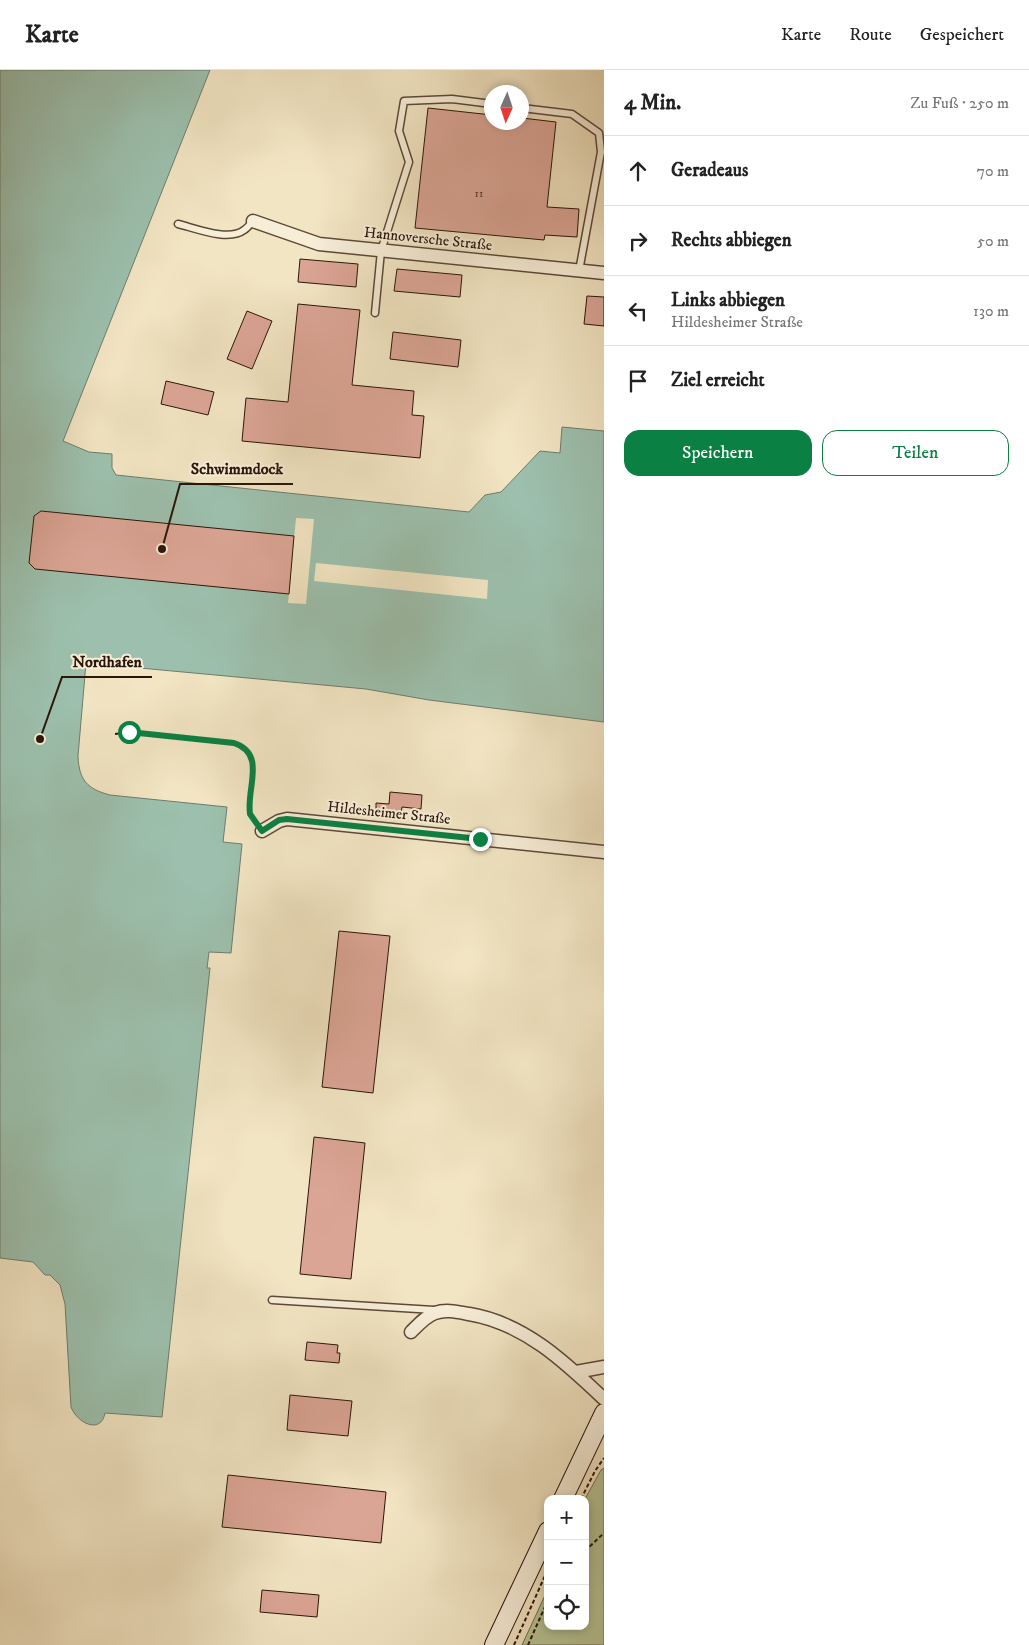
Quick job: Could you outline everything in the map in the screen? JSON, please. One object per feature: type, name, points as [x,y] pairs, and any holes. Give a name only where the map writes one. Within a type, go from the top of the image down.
[{"type":"main road","points":[[565,1495],[604,1413]]},
{"type":"main road","points":[[494,1645],[544,1539]]},
{"type":"street","name":"Hannoversche Straße","points":[[253,221],[319,244],[604,273]]},
{"type":"street","name":"Hildesheimer Straße","points":[[262,831],[279,820],[287,819],[604,852]]},
{"type":"street","points":[[411,1332],[430,1315],[445,1311],[476,1315],[511,1326],[542,1346],[576,1372],[604,1398]]},
{"type":"street","points":[[576,1372],[604,1367]]},
{"type":"lane","points":[[375,313],[382,251],[410,162],[399,131],[404,101],[452,99],[484,103]]},
{"type":"lane","points":[[529,109],[572,114],[599,134],[601,152],[579,271]]},
{"type":"lane","points":[[178,224],[219,235],[234,235],[244,230],[253,221]]},
{"type":"lane","points":[[272,1300],[445,1311]]},
{"type":"path","points":[[115,734],[134,732],[241,745],[250,754],[252,760],[250,814],[262,831]]},
{"type":"path","points":[[583,1495],[604,1458]]},
{"type":"path","points":[[589,1547],[604,1534]]},
{"type":"path","points":[[514,1645],[544,1578]]},
{"type":"path","points":[[528,1645],[544,1609]]},
{"type":"shaded area","points":[[0,70],[210,70],[63,441],[89,452],[112,454],[112,468],[116,475],[469,512],[485,495],[501,492],[540,451],[560,453],[562,427],[604,431],[604,722],[429,700],[366,689],[86,663],[78,756],[80,771],[86,782],[95,790],[110,795],[227,807],[223,842],[242,844],[231,953],[209,952],[207,968],[210,968],[162,1417],[105,1413],[103,1420],[99,1424],[94,1425],[83,1422],[71,1407],[65,1304],[60,1285],[50,1275],[45,1275],[33,1262],[0,1258]]},
{"type":"shaded area","points":[[604,1468],[604,1645],[522,1645],[544,1598],[544,1630],[589,1630],[589,1495],[587,1495]]},
{"type":"pier","points":[[296,518],[314,519],[306,604],[288,603]]},
{"type":"pier","points":[[316,563],[488,580],[487,599],[314,581]]},
{"type":"building","points":[[428,108],[484,114],[484,130],[529,130],[529,119],[556,122],[547,207],[579,209],[577,237],[545,235],[544,240],[415,228]]},
{"type":"building","points":[[300,259],[358,264],[356,287],[298,282]]},
{"type":"building","points":[[397,269],[462,275],[460,297],[394,291]]},
{"type":"building","points":[[587,296],[604,297],[604,326],[584,324]]},
{"type":"building","points":[[298,304],[360,310],[352,385],[414,391],[412,415],[424,416],[420,458],[242,441],[246,398],[288,402]]},
{"type":"building","points":[[247,311],[272,321],[252,369],[227,359]]},
{"type":"building","points":[[393,332],[461,340],[458,367],[390,359]]},
{"type":"building","points":[[166,381],[214,392],[208,415],[161,404]]},
{"type":"building","points":[[41,511],[294,536],[289,594],[35,569],[29,563],[34,516]]},
{"type":"building","points":[[390,792],[422,795],[421,809],[402,807],[401,814],[376,812],[376,803],[389,804]]},
{"type":"building","points":[[339,931],[390,936],[373,1093],[322,1087]]},
{"type":"building","points":[[314,1137],[365,1143],[351,1279],[300,1274]]},
{"type":"building","points":[[307,1342],[338,1345],[337,1353],[340,1353],[339,1363],[305,1360]]},
{"type":"building","points":[[290,1395],[352,1401],[348,1436],[287,1430]]},
{"type":"building","points":[[228,1475],[386,1492],[381,1543],[222,1527]]},
{"type":"building","points":[[262,1590],[319,1595],[317,1617],[260,1612]]},
{"type":"place","name":"Schwimmdock","points":[[162,549]]},
{"type":"place","name":"Nordhafen","points":[[40,739]]},
{"type":"route","points":[[129,732],[241,745],[250,754],[253,766],[250,814],[262,831],[279,820],[287,819],[480,839]]}]
